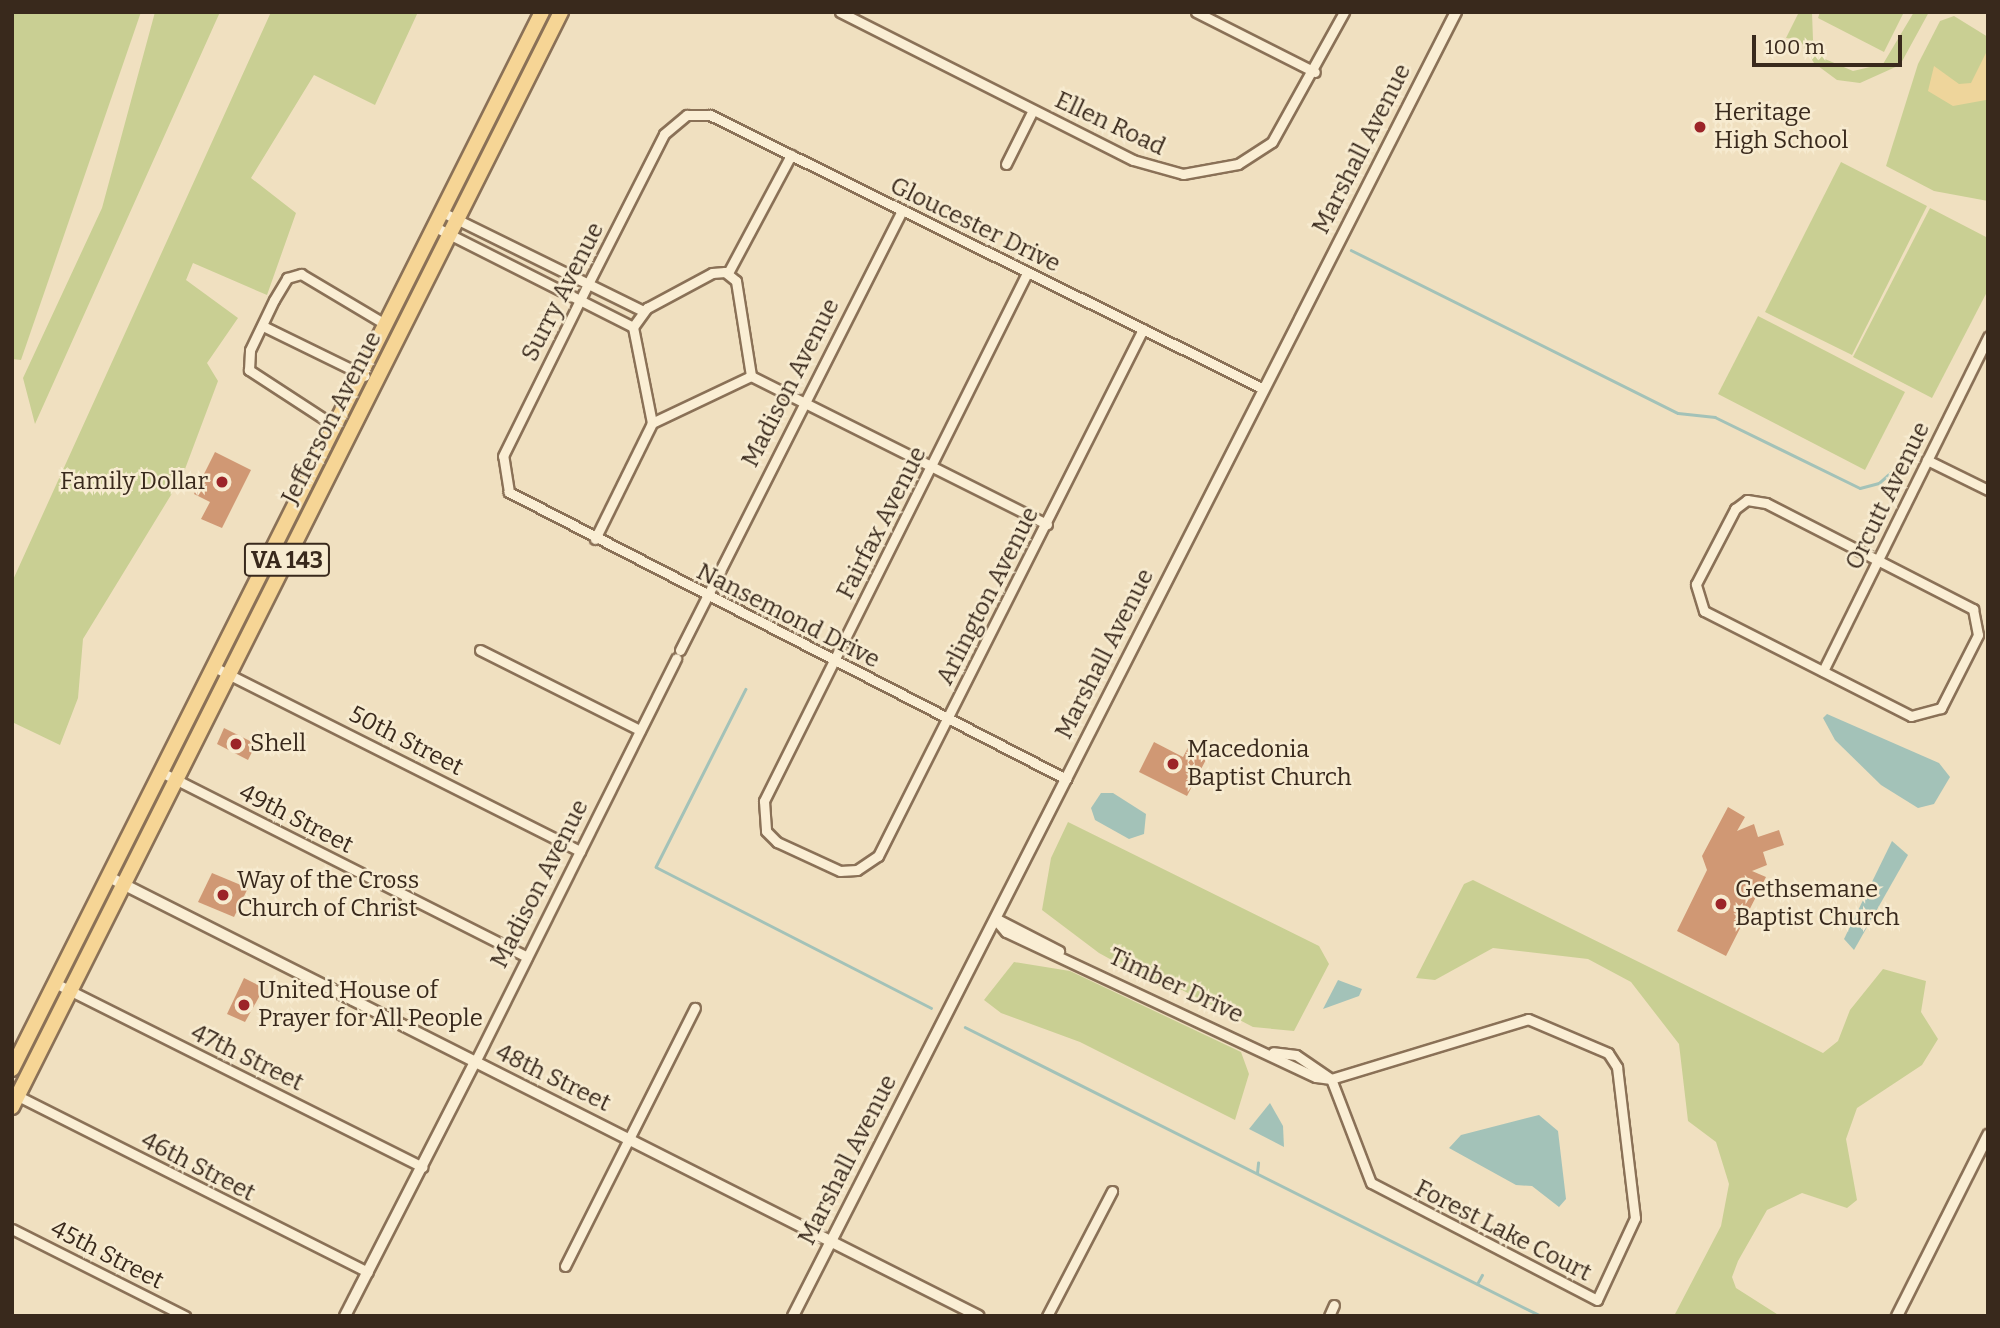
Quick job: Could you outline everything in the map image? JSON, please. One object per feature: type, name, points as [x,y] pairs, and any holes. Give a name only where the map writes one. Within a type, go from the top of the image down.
[{"type":"main road","name":"Jefferson Avenue","points":[[12,1069],[542,12]]},
{"type":"main road","name":"Jefferson Avenue","points":[[14,1099],[71,991],[561,12]]},
{"type":"street","name":"Ellen Road","points":[[840,12],[1147,166],[1208,173],[1248,160],[1272,142],[1315,72],[1344,12]]},
{"type":"street","points":[[1196,12],[1315,72]]},
{"type":"street","name":"Marshall Avenue","points":[[793,1316],[1455,12]]},
{"type":"street","points":[[1006,164],[1032,110]]},
{"type":"street","name":"Gloucester Drive","points":[[671,126],[687,115],[710,115],[1262,388]]},
{"type":"street","name":"Surry Avenue","points":[[502,478],[503,456],[588,284],[671,126]]},
{"type":"street","points":[[728,273],[791,155]]},
{"type":"street","name":"Madison Avenue","points":[[345,1316],[423,1167],[902,210]]},
{"type":"street","points":[[442,212],[643,312]]},
{"type":"street","points":[[435,227],[634,327]]},
{"type":"street","name":"Fairfax Avenue","points":[[857,870],[836,870],[766,831],[764,801],[1027,272]]},
{"type":"street","points":[[595,539],[652,424],[634,327],[643,312],[712,273],[728,273]]},
{"type":"street","points":[[728,273],[737,284],[751,376]]},
{"type":"street","points":[[335,426],[249,370],[250,350],[265,327],[274,300],[295,274],[385,324]]},
{"type":"street","points":[[265,327],[376,382]]},
{"type":"street","name":"Arlington Avenue","points":[[857,870],[878,856],[1143,330]]},
{"type":"street","name":"Orcutt Avenue","points":[[1824,671],[1988,337]]},
{"type":"street","points":[[751,376],[1047,524]]},
{"type":"street","points":[[652,424],[751,376]]},
{"type":"street","points":[[1927,460],[1988,490]]},
{"type":"street","name":"Nansemond Drive","points":[[502,478],[516,499],[1066,779]]},
{"type":"street","points":[[1747,500],[1766,503],[1878,559],[1973,609],[1979,629],[1968,657],[1941,708],[1919,717],[1704,611],[1695,591],[1701,572],[1735,509],[1747,500]]},
{"type":"street","points":[[480,650],[640,730]]},
{"type":"street","name":"50th Street","points":[[214,667],[580,851]]},
{"type":"street","name":"49th Street","points":[[161,772],[527,957]]},
{"type":"street","name":"48th Street","points":[[108,877],[979,1316]]},
{"type":"street","name":"Timber Drive","points":[[995,919],[1006,932],[1064,955],[1331,1079]]},
{"type":"street","name":"47th Street","points":[[55,983],[423,1167]]},
{"type":"street","points":[[565,1266],[695,1008]]},
{"type":"street","name":"Forest Lake Court","points":[[1528,1018],[1608,1053],[1617,1067],[1635,1218],[1597,1300],[1371,1183],[1331,1079],[1528,1018]]},
{"type":"street","name":"46th Street","points":[[14,1099],[368,1272]]},
{"type":"street","points":[[1897,1316],[1988,1135]]},
{"type":"street","points":[[1047,1316],[1112,1191]]},
{"type":"street","name":"45th Street","points":[[12,1229],[185,1316]]},
{"type":"street","points":[[1329,1316],[1334,1305]]},
{"type":"green space","points":[[12,12],[141,12],[21,360],[12,359]]},
{"type":"green space","points":[[155,12],[220,12],[35,424],[23,378],[102,208]]},
{"type":"green space","points":[[271,12],[418,12],[375,105],[314,75],[251,178],[296,213],[267,295],[193,263],[186,280],[238,318],[207,363],[218,381],[182,477],[83,639],[78,698],[60,745],[12,722],[12,582]]},
{"type":"green space","points":[[1799,12],[1812,12],[1813,40],[1825,59],[1853,71],[1883,64],[1914,12],[1929,12],[1900,65],[1860,83],[1837,80],[1814,63],[1800,40],[1786,38]]},
{"type":"green space","points":[[1820,12],[1904,12],[1884,52],[1818,18]]},
{"type":"green space","points":[[1954,16],[1988,37],[1988,201],[1934,191],[1886,166],[1918,64],[1940,21]]},
{"type":"green space","points":[[1841,162],[1927,206],[1852,355],[1765,312]]},
{"type":"green space","points":[[1930,208],[1988,238],[1988,290],[1932,398],[1853,357]]},
{"type":"green space","points":[[1758,316],[1905,392],[1865,470],[1718,394]]},
{"type":"green space","points":[[1068,822],[1319,946],[1329,964],[1294,1031],[1253,1027],[1182,990],[1159,986],[1099,953],[1042,910],[1051,858]]},
{"type":"green space","points":[[1473,880],[1823,1053],[1838,1041],[1850,1010],[1883,969],[1926,981],[1921,1012],[1938,1039],[1922,1065],[1857,1108],[1846,1139],[1857,1200],[1847,1208],[1802,1193],[1767,1210],[1738,1261],[1732,1277],[1736,1288],[1780,1316],[1674,1316],[1721,1226],[1729,1184],[1716,1142],[1688,1121],[1679,1044],[1631,982],[1588,959],[1493,948],[1435,980],[1416,978],[1464,884]]},
{"type":"green space","points":[[1014,962],[1070,971],[1241,1052],[1249,1074],[1235,1120],[1080,1042],[1001,1013],[984,1000]]},
{"type":"sand","points":[[1988,49],[1986,100],[1953,106],[1928,91],[1934,66],[1959,84],[1971,83]]},
{"type":"water","points":[[1827,714],[1939,763],[1950,777],[1934,804],[1918,808],[1881,785],[1835,740],[1823,718]]},
{"type":"water","points":[[1101,793],[1113,793],[1146,814],[1144,834],[1129,839],[1095,820],[1091,808]]},
{"type":"water","points":[[1892,841],[1908,855],[1854,950],[1844,939]]},
{"type":"water","points":[[1338,980],[1362,989],[1359,996],[1323,1009]]},
{"type":"water","points":[[1270,1103],[1283,1126],[1284,1147],[1249,1129]]},
{"type":"water","points":[[1539,1115],[1558,1131],[1566,1199],[1559,1207],[1532,1186],[1516,1185],[1449,1148],[1461,1135]]},
{"type":"building","name":"Family Dollar","points":[[215,452],[251,470],[222,528],[201,519],[210,502],[194,494]]},
{"type":"building","name":"Shell","points":[[224,728],[256,744],[248,760],[217,744]]},
{"type":"building","name":"Macedonia Baptist Church","points":[[1154,742],[1183,757],[1191,742],[1210,752],[1187,796],[1139,772]]},
{"type":"building","name":"Gethsemane Baptist Church","points":[[1728,807],[1745,817],[1737,831],[1754,824],[1758,837],[1779,830],[1784,845],[1763,852],[1767,865],[1752,871],[1766,877],[1726,956],[1677,931],[1707,870],[1702,856]]},
{"type":"building","name":"Way of the Cross Church of Christ","points":[[212,873],[248,888],[234,917],[198,902]]},
{"type":"building","name":"United House of Prayer for All People","points":[[244,978],[264,988],[245,1022],[227,1014]]},
{"type":"waterway","points":[[1351,250],[1678,413],[1715,417],[1860,488],[1879,483],[1902,462]]},
{"type":"waterway","points":[[746,689],[656,867],[931,1008]]},
{"type":"waterway","points":[[965,1027],[1541,1316]]},
{"type":"waterway","points":[[1257,1173],[1258,1163]]},
{"type":"waterway","points":[[1477,1284],[1482,1275]]},
{"type":"place","name":"Heritage High School","points":[[1700,127]]},
{"type":"place","name":"Family Dollar","points":[[222,482]]},
{"type":"place","name":"Shell","points":[[236,744]]},
{"type":"place","name":"Macedonia Baptist Church","points":[[1173,764]]},
{"type":"place","name":"Way of the Cross Church of Christ","points":[[223,895]]},
{"type":"place","name":"Gethsemane Baptist Church","points":[[1721,904]]},
{"type":"place","name":"United House of Prayer for All People","points":[[244,1005]]}]
